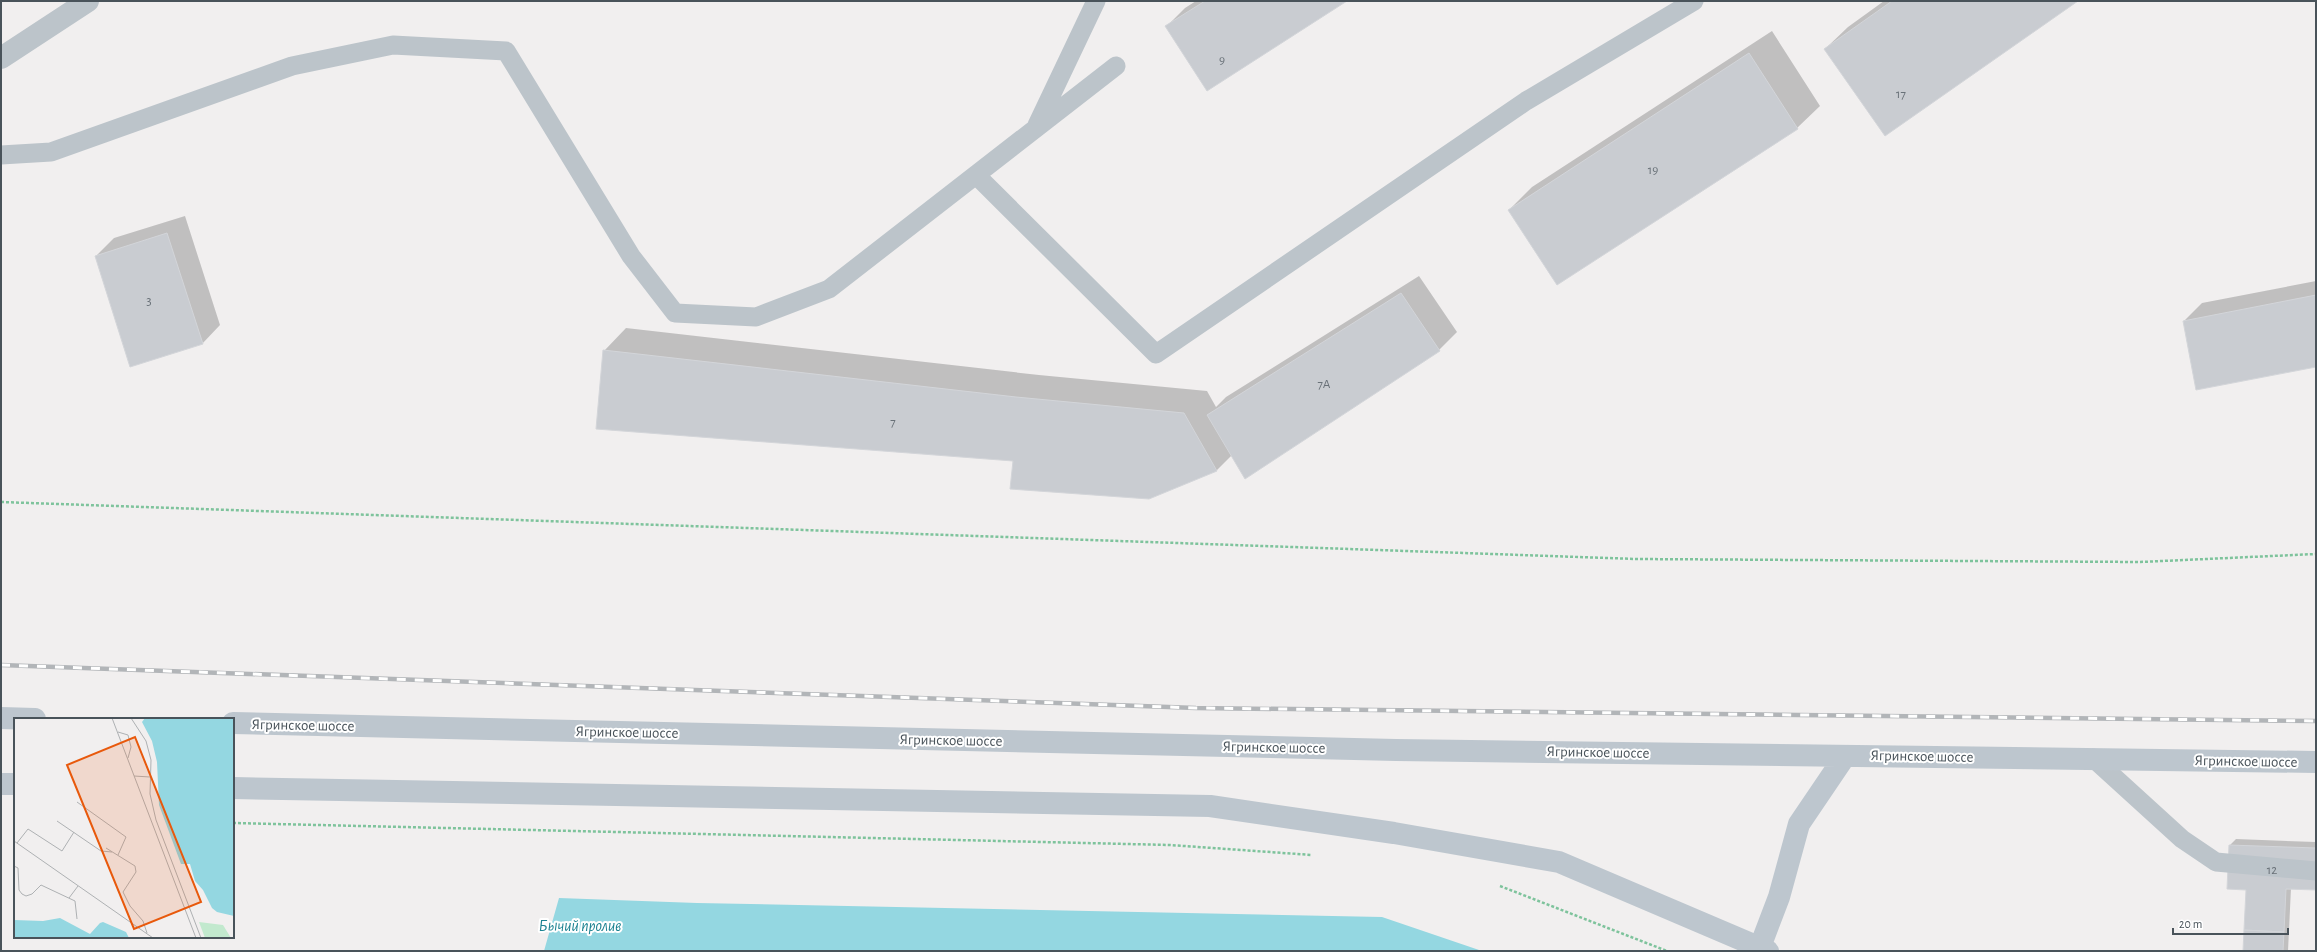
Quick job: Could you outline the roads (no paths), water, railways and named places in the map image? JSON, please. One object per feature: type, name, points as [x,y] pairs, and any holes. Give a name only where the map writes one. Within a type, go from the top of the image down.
[{"type":"main road","points":[[1,718],[14,718]]},
{"type":"main road","name":"Ягринское шоссе","points":[[234,724],[1396,750],[2316,762]]},
{"type":"main road","points":[[234,788],[1210,806],[1394,833],[1559,862],[1764,949],[1799,824],[1845,756]]},
{"type":"main road","points":[[1,784],[14,784]]},
{"type":"street","points":[[1,58],[88,1]]},
{"type":"lane","points":[[1036,128],[1096,1]]},
{"type":"lane","points":[[976,175],[1156,354],[1526,101],[1694,1]]},
{"type":"lane","points":[[1,155],[51,152],[292,66],[393,45],[506,51],[631,256],[675,313],[756,317],[829,289],[1116,66]]},
{"type":"lane","points":[[2093,758],[2182,839],[2216,862],[2316,871]]},
{"type":"water","name":"Бычий пролив","points":[[559,898],[697,903],[1382,917],[1482,951],[544,951]]},
{"type":"railway","points":[[1,665],[1196,708],[2316,721]]}]
